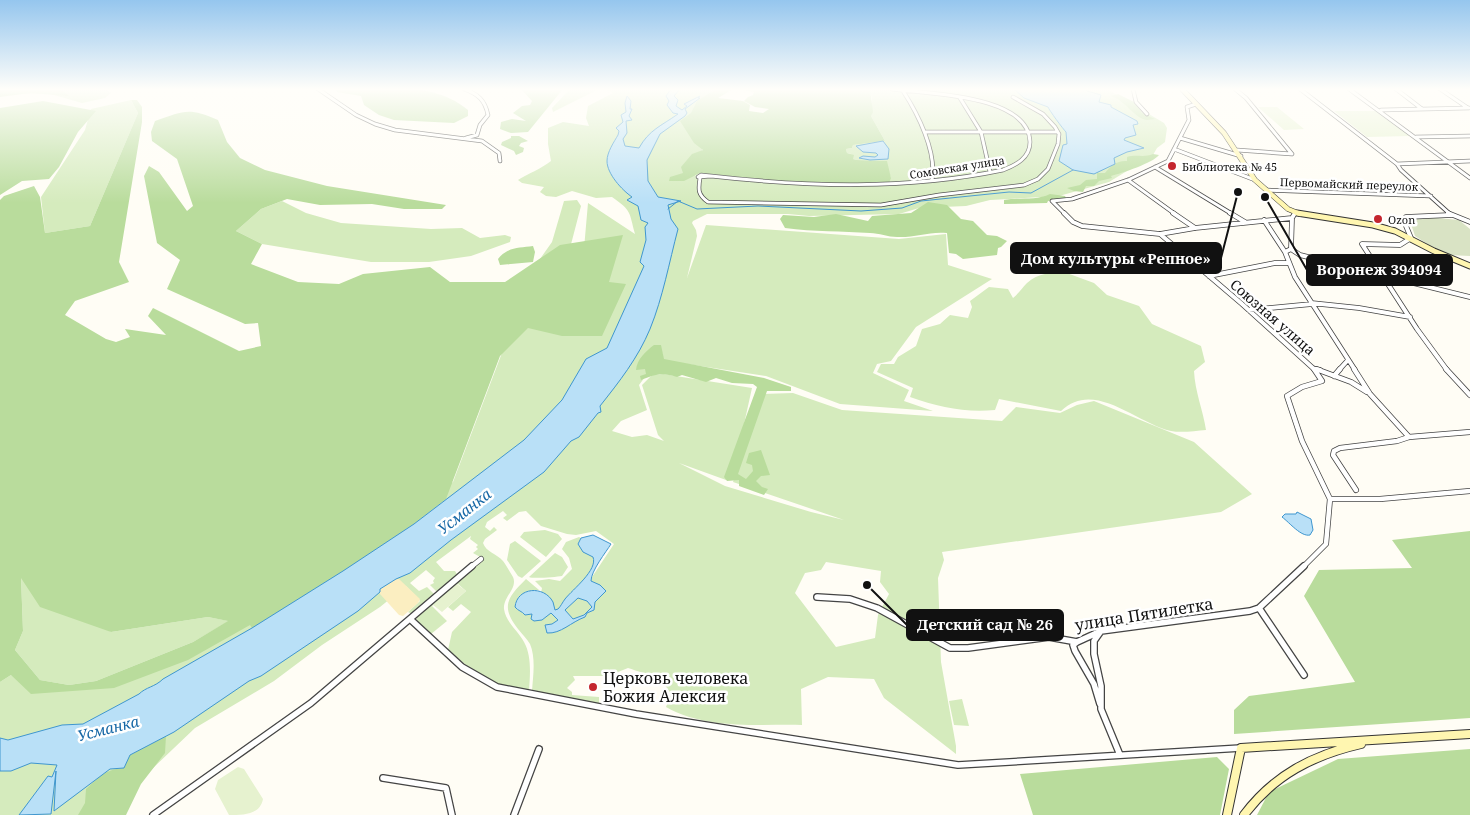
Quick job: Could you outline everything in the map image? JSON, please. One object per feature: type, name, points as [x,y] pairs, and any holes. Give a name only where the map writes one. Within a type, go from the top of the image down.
[{"type":"street","points":[[385,127],[394,130],[482,141]]},
{"type":"street","points":[[477,135],[479,127]]},
{"type":"street","points":[[924,127],[931,154],[932,180]]},
{"type":"street","points":[[977,127],[990,172]]},
{"type":"street","points":[[1027,127],[1029,131]]},
{"type":"street","points":[[1054,127],[1057,132]]},
{"type":"street","points":[[1185,127],[1168,161],[1128,180],[1072,198],[1052,201],[1073,222],[1092,229],[1160,234],[1293,215],[1373,225],[1395,231],[1434,251],[1470,266]]},
{"type":"street","points":[[1218,127],[1241,156],[1253,180]]},
{"type":"street","points":[[1237,150],[1292,154],[1270,127]]},
{"type":"street","points":[[1349,127],[1397,164],[1401,170],[1451,215]]},
{"type":"street","points":[[1402,127],[1470,178]]},
{"type":"street","name":"Сомовская улица","points":[[1029,131],[1031,141],[1029,151],[1022,161],[1005,170],[900,184],[844,186],[701,175],[698,177],[700,178],[698,191],[701,198],[709,202],[841,206],[896,204],[920,198],[1029,184],[1048,169],[1059,142],[1057,132]]},
{"type":"street","points":[[926,132],[1057,132]]},
{"type":"street","points":[[465,138],[477,135]]},
{"type":"street","points":[[477,135],[499,153],[500,162]]},
{"type":"street","points":[[1415,137],[1470,136]]},
{"type":"street","points":[[1180,138],[1241,156]]},
{"type":"street","points":[[1174,149],[1253,180],[1266,190],[1293,215],[1291,249]]},
{"type":"street","points":[[1397,164],[1470,161]]},
{"type":"street","points":[[1155,167],[1245,222]]},
{"type":"street","points":[[1128,180],[1195,228]]},
{"type":"street","name":"Первомайский переулок","points":[[1266,190],[1431,196]]},
{"type":"street","points":[[1411,238],[1406,226],[1406,217],[1451,215],[1470,222]]},
{"type":"street","points":[[1264,220],[1285,252],[1295,277],[1370,394],[1409,437]]},
{"type":"street","name":"Союзная улица","points":[[1160,234],[1249,310],[1298,356],[1316,369],[1322,381],[1302,387],[1287,396],[1302,441],[1330,499]]},
{"type":"street","points":[[1411,238],[1400,244],[1362,244],[1384,274],[1437,358],[1470,395]]},
{"type":"street","points":[[1285,252],[1291,249]]},
{"type":"street","points":[[1291,249],[1300,255],[1384,274],[1470,297]]},
{"type":"street","points":[[1209,276],[1275,263],[1289,263]]},
{"type":"street","points":[[1249,310],[1312,304],[1359,308],[1410,317]]},
{"type":"street","points":[[1334,376],[1348,360]]},
{"type":"street","points":[[1316,369],[1351,382],[1370,394]]},
{"type":"street","points":[[1356,490],[1333,455],[1334,451],[1340,448],[1397,442],[1409,437],[1470,432]]},
{"type":"street","points":[[1304,675],[1259,608],[1326,544],[1330,499],[1380,499],[1470,492]]},
{"type":"street","points":[[153,815],[244,753],[311,703],[480,559]]},
{"type":"street","name":"улица Пятилетка","points":[[817,597],[850,600],[878,608],[950,648],[968,648],[1049,637],[1077,642],[1101,631],[1250,611],[1259,608]]},
{"type":"street","points":[[410,619],[462,665],[490,684],[592,706],[958,764],[1470,734]]},
{"type":"street","points":[[1101,631],[1094,641],[1094,654],[1101,686],[1101,707]]},
{"type":"street","points":[[1077,642],[1073,645],[1074,652],[1094,686],[1120,755]]},
{"type":"street","points":[[1244,815],[1268,786],[1296,766],[1325,754],[1384,740]]},
{"type":"street","points":[[1227,815],[1241,748]]},
{"type":"street","points":[[514,815],[539,749]]},
{"type":"street","points":[[383,778],[446,788],[452,815]]},
{"type":"green space","points":[[0,127],[82,127],[59,167],[49,179],[22,181],[0,195]]},
{"type":"green space","points":[[86,127],[132,127],[90,226],[45,233],[41,197]]},
{"type":"green space","points":[[132,127],[141,127],[119,262],[129,282],[75,301],[65,315],[106,339],[116,342],[130,337],[125,329],[166,335],[148,316],[153,308],[239,351],[261,346],[258,323],[245,324],[167,289],[180,260],[157,243],[144,176],[149,166],[159,172],[187,211],[193,206],[177,159],[152,141],[151,132],[153,127],[221,127],[227,142],[240,158],[265,170],[327,186],[446,205],[442,209],[404,209],[372,204],[320,205],[287,199],[261,209],[236,231],[262,244],[251,264],[298,282],[339,284],[363,274],[430,267],[450,282],[505,282],[560,245],[623,235],[609,282],[626,284],[602,336],[562,336],[528,328],[500,356],[446,499],[414,524],[343,572],[252,628],[250,625],[188,660],[114,688],[31,694],[11,675],[0,682],[0,200],[4,196],[34,186],[40,197],[45,233],[90,226]],"holes":[[[21,578],[40,607],[111,632],[208,617],[228,621],[193,642],[96,681],[69,685],[40,680],[15,650],[23,631]]]},
{"type":"green space","points":[[500,127],[532,127],[528,132],[511,133],[500,129]]},
{"type":"green space","points":[[684,127],[877,127],[885,141],[853,145],[852,148],[846,149],[847,153],[854,155],[853,159],[857,160],[887,161],[891,178],[889,183],[842,185],[787,182],[700,173],[684,181],[669,181],[670,177],[683,173],[681,167],[692,154],[703,150],[694,143]]},
{"type":"green space","points":[[709,127],[695,176],[700,173],[787,182],[891,178],[885,161],[857,160],[847,153],[846,149],[852,148],[853,145],[885,141],[877,127],[1166,127],[1165,142],[1157,148],[1153,155],[1109,182],[1059,196],[990,200],[966,206],[919,208],[899,214],[809,216],[788,214],[707,214],[693,221],[697,236],[687,278],[706,225],[899,239],[946,234],[948,265],[992,279],[916,327],[891,361],[877,364],[873,373],[909,390],[904,401],[933,411],[840,404],[766,376],[661,360],[663,353],[639,385],[647,410],[621,421],[612,431],[632,437],[647,435],[664,441],[658,435],[642,385],[652,375],[663,374],[752,388],[744,424],[726,480],[679,463],[725,486],[844,520],[733,482],[762,394],[793,393],[842,410],[1002,421],[1016,407],[1060,413],[1077,405],[1094,401],[1194,442],[1252,494],[1221,512],[942,552],[944,560],[938,578],[941,662],[956,754],[884,698],[874,679],[828,677],[801,689],[802,725],[715,723],[682,714],[666,707],[671,694],[663,684],[653,677],[628,668],[608,676],[573,676],[575,680],[567,688],[572,692],[572,695],[599,697],[599,705],[532,691],[534,668],[532,649],[512,621],[508,602],[526,579],[539,590],[527,591],[515,604],[517,609],[525,615],[532,614],[532,618],[536,621],[542,588],[535,581],[549,579],[560,581],[572,569],[569,558],[562,549],[566,542],[581,538],[578,544],[595,559],[594,565],[586,578],[592,577],[614,544],[596,531],[576,535],[541,526],[526,511],[519,512],[507,521],[503,518],[507,515],[503,511],[487,522],[485,527],[490,531],[494,527],[497,530],[485,539],[483,543],[487,549],[503,561],[513,577],[514,585],[506,600],[504,609],[507,618],[527,648],[530,666],[529,691],[498,684],[472,670],[448,650],[452,632],[471,612],[461,604],[453,611],[448,607],[466,591],[458,584],[432,606],[447,621],[431,634],[416,621],[417,615],[482,558],[473,553],[478,549],[476,547],[478,545],[470,539],[471,536],[436,562],[444,571],[455,571],[458,576],[438,593],[430,585],[434,583],[435,578],[426,570],[410,583],[419,591],[427,587],[435,595],[412,614],[408,612],[420,601],[406,586],[380,607],[322,645],[274,681],[195,728],[152,769],[93,815],[0,815],[0,682],[11,675],[60,688],[149,674],[453,482],[535,266],[552,242],[564,201],[577,200],[581,206],[569,252],[583,260],[588,203],[635,234],[629,212],[612,197],[596,198],[572,191],[556,197],[546,196],[540,192],[544,187],[522,183],[518,180],[551,161],[548,128]],"holes":[[[826,562],[881,571],[880,582],[889,594],[878,615],[875,638],[836,647],[795,593],[805,573],[821,570]]]},
{"type":"green space","points":[[1281,127],[1302,127],[1304,129],[1284,130]]},
{"type":"green space","points":[[1354,127],[1398,127],[1410,136],[1367,137]]},
{"type":"green space","points":[[511,136],[519,136],[528,141],[521,143],[519,146],[524,148],[523,152],[516,155],[514,151],[501,145],[502,142],[511,138]]},
{"type":"green space","points":[[1159,155],[1144,164],[1111,176],[1112,178],[1099,181],[1094,186],[1086,186],[1083,192],[1067,188],[1080,185],[1086,180],[1097,179],[1097,173],[1105,173],[1114,164],[1120,161],[1127,161],[1127,157]]},
{"type":"green space","points":[[1050,194],[1065,196],[1066,198],[1048,201],[1047,203],[1004,204],[1004,200],[1033,198]]},
{"type":"green space","points":[[282,201],[306,213],[341,223],[431,229],[462,228],[480,238],[505,235],[511,237],[510,242],[471,256],[429,262],[371,262],[262,244],[236,231],[261,209]]},
{"type":"green space","points":[[928,202],[947,205],[961,219],[973,221],[987,235],[997,236],[1007,241],[998,248],[997,255],[963,259],[956,254],[949,253],[947,233],[897,237],[873,233],[807,230],[785,228],[780,219],[783,215],[814,217],[836,214],[868,221],[872,216],[911,213]]},
{"type":"green space","points":[[1417,216],[1459,220],[1470,229],[1470,256],[1449,255],[1435,249],[1415,236],[1410,221]]},
{"type":"green space","points":[[533,246],[535,252],[533,262],[500,265],[498,259],[505,252]]},
{"type":"green space","points":[[1064,272],[1094,283],[1107,295],[1139,306],[1152,324],[1201,346],[1205,362],[1194,371],[1206,430],[1171,431],[1101,401],[1087,400],[1074,402],[1061,411],[999,399],[995,410],[973,411],[952,408],[910,397],[913,388],[877,372],[881,364],[894,364],[898,357],[916,346],[922,329],[940,324],[950,315],[968,318],[972,307],[970,301],[989,287],[1008,289],[1013,298],[1035,277],[1049,273]]},
{"type":"green space","points":[[654,345],[661,345],[664,359],[764,378],[791,387],[791,391],[767,391],[738,474],[746,479],[753,471],[752,465],[746,463],[749,453],[761,450],[770,475],[761,476],[756,481],[762,487],[768,489],[764,495],[739,486],[739,480],[727,481],[724,477],[757,387],[753,384],[732,383],[716,378],[706,382],[682,375],[677,377],[659,374],[641,380],[640,376],[646,374],[645,369],[636,370],[638,362]]},
{"type":"green space","points":[[545,530],[558,534],[562,539],[546,557],[520,537],[524,532]]},
{"type":"green space","points":[[1470,531],[1470,718],[1234,734],[1234,710],[1249,696],[1355,682],[1304,596],[1319,570],[1412,568],[1392,540]]},
{"type":"green space","points":[[515,541],[541,561],[522,578],[518,576],[507,560],[510,544]]},
{"type":"green space","points":[[555,553],[562,557],[568,567],[562,576],[529,577]]},
{"type":"green space","points":[[21,577],[111,632],[208,617],[229,621],[193,642],[96,681],[69,685],[40,680],[15,650],[23,631]]},
{"type":"green space","points":[[457,584],[466,591],[442,612],[433,605]]},
{"type":"green space","points":[[962,699],[969,726],[954,725],[949,701]]},
{"type":"green space","points":[[166,736],[165,753],[141,784],[126,815],[78,815],[85,803],[86,789],[103,774],[123,768],[130,755]]},
{"type":"green space","points":[[1470,749],[1470,815],[1257,815],[1269,792],[1338,759]]},
{"type":"green space","points":[[1217,757],[1229,769],[1220,815],[1033,815],[1020,774]]},
{"type":"green space","points":[[238,767],[244,769],[263,799],[255,811],[229,815],[215,789],[218,780]]},
{"type":"sand","points":[[399,579],[420,599],[403,616],[399,615],[380,594],[380,589]]},
{"type":"water","name":"Усманка","points":[[617,127],[627,127],[627,133],[623,139],[625,146],[639,148],[651,132],[658,127],[670,127],[660,134],[647,160],[648,181],[658,197],[681,201],[668,205],[671,219],[678,229],[655,317],[650,329],[634,360],[600,406],[601,412],[598,413],[579,437],[571,441],[544,472],[451,540],[410,573],[380,589],[380,592],[358,611],[174,732],[130,755],[124,768],[110,769],[54,811],[56,771],[51,814],[19,815],[48,776],[52,777],[57,765],[31,763],[11,771],[0,771],[0,738],[8,740],[62,725],[83,724],[157,684],[252,628],[414,524],[524,440],[562,400],[586,359],[607,348],[644,266],[640,262],[646,240],[645,227],[648,223],[641,220],[638,206],[627,200],[632,197],[612,176],[607,158],[618,135]]},
{"type":"water","points":[[1062,127],[1134,127],[1136,135],[1124,140],[1144,148],[1127,152],[1114,158],[1115,164],[1094,174],[1073,170],[1059,161],[1063,145],[1067,144],[1066,132]]},
{"type":"water","points":[[883,141],[889,149],[888,159],[870,160],[859,158],[863,156],[875,157],[878,155],[876,153],[863,152],[856,146]]},
{"type":"water","points":[[1297,512],[1311,519],[1313,530],[1310,535],[1299,532],[1282,517],[1285,514],[1296,514]]},
{"type":"water","points":[[593,535],[611,544],[596,567],[591,581],[600,585],[606,591],[595,602],[594,610],[587,613],[585,617],[557,632],[547,633],[545,625],[552,624],[558,620],[551,613],[542,620],[534,621],[531,619],[532,614],[525,615],[515,607],[517,600],[526,592],[538,591],[549,597],[553,602],[555,610],[558,609],[584,579],[594,562],[593,557],[583,552],[578,544],[581,538]],"holes":[[[578,598],[587,601],[592,607],[584,615],[573,619],[565,610]]]},
{"type":"waterway","points":[[668,209],[678,201],[697,209],[758,206],[861,211],[902,208],[921,201],[1009,192],[1031,193],[1073,170]]},
{"type":"place","name":"Библиотека № 45","points":[[1172,166]]},
{"type":"place","name":"Дом культуры «Репное»","points":[[1238,192]]},
{"type":"place","name":"Воронеж 394094","points":[[1265,197]]},
{"type":"place","name":"Ozon","points":[[1378,219]]},
{"type":"place","name":"Детский сад № 26","points":[[867,585]]},
{"type":"place","name":"Церковь человека Божия Алексия","points":[[593,687]]}]
